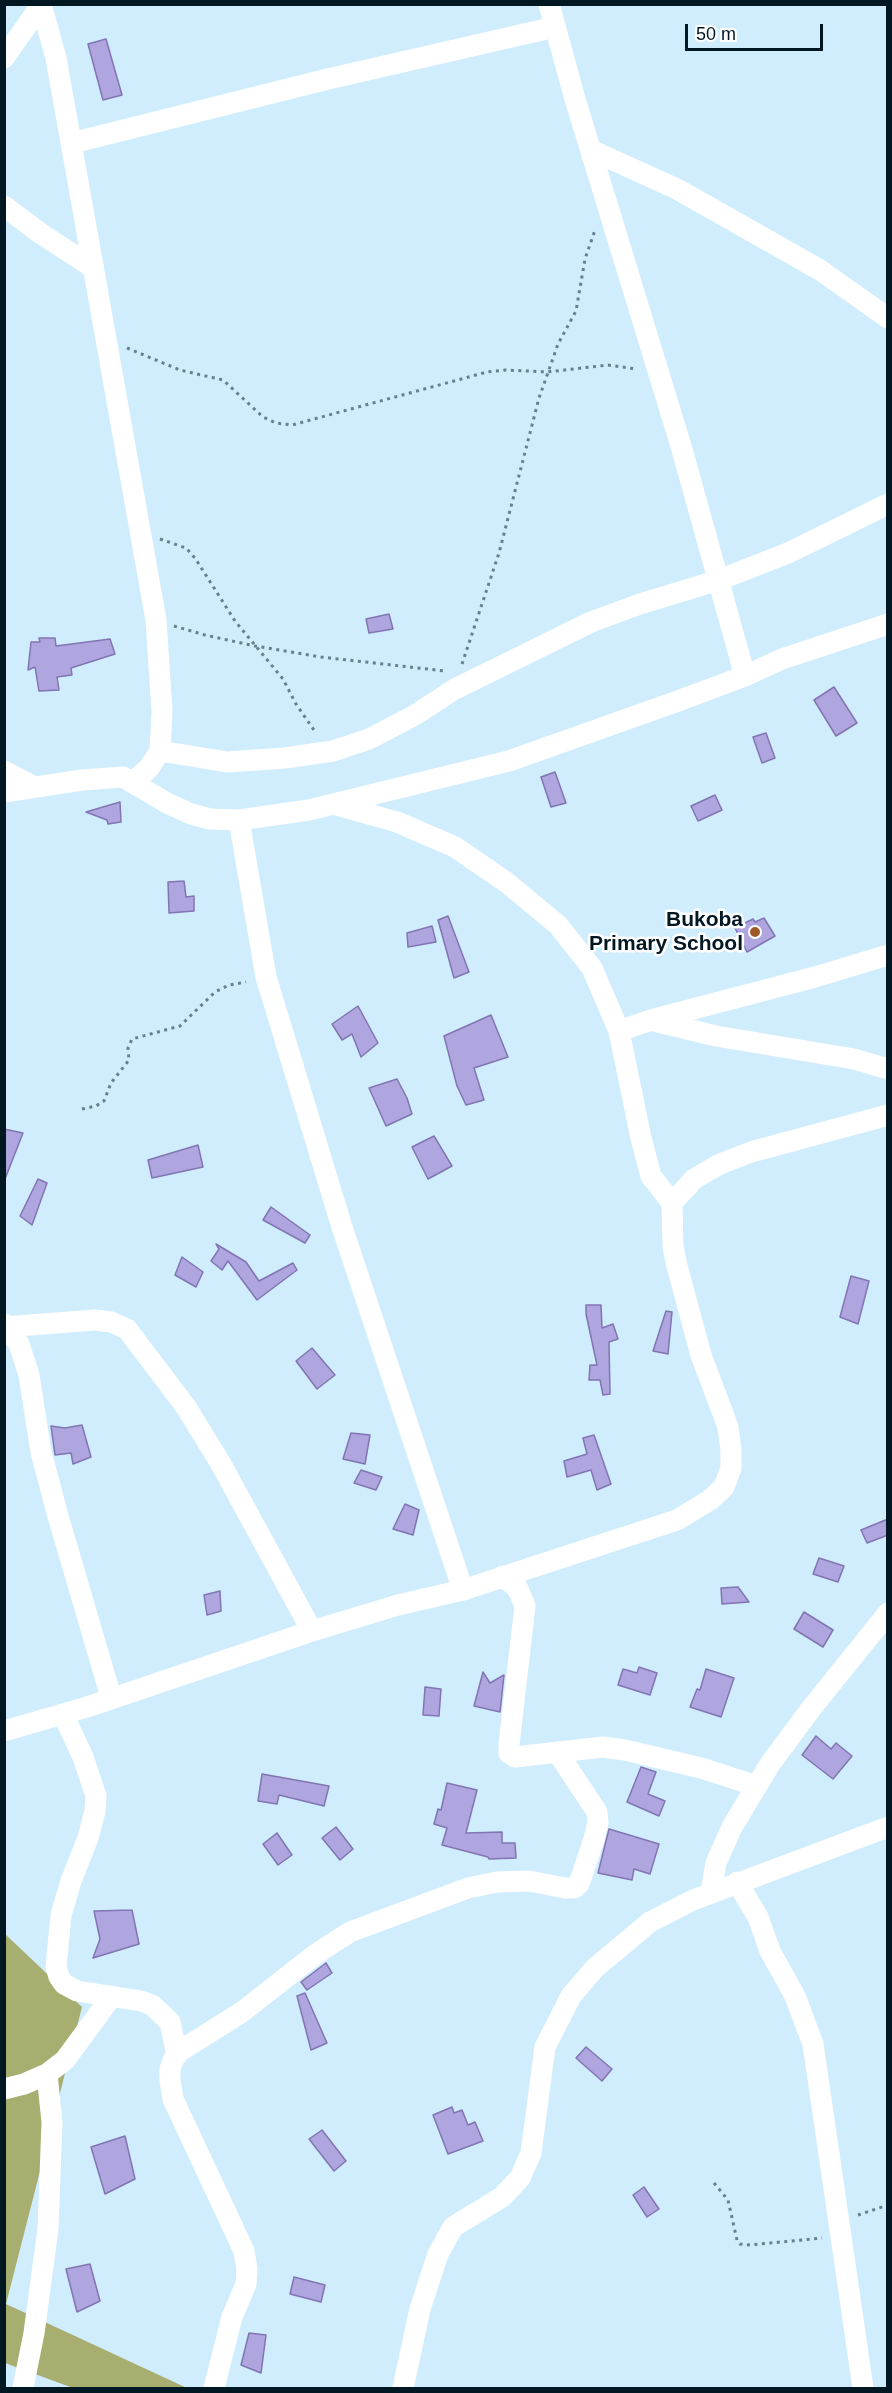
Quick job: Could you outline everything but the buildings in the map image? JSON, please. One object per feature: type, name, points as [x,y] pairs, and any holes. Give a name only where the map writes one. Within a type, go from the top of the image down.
[{"type":"street","points":[[549,4],[660,376],[745,676]]},
{"type":"street","points":[[4,58],[41,5]]},
{"type":"street","points":[[41,5],[56,58],[72,143],[92,267],[107,338],[156,620],[162,711],[160,751],[149,768],[134,782]]},
{"type":"street","points":[[72,143],[327,79],[555,27]]},
{"type":"street","points":[[591,150],[687,195],[820,270],[888,318]]},
{"type":"street","points":[[4,207],[92,267]]},
{"type":"street","points":[[160,751],[227,762],[285,759],[333,751],[369,739],[415,715],[458,680],[591,622],[719,580],[788,553],[888,504]]},
{"type":"street","points":[[4,792],[123,777],[167,803],[191,814],[210,819],[239,820],[336,805],[509,761],[745,676],[782,659],[888,624]]},
{"type":"street","points":[[4,771],[35,787]]},
{"type":"street","points":[[4,1731],[63,1714],[312,1631],[398,1605],[463,1590],[677,1520],[710,1500],[724,1487],[731,1468],[732,1450],[728,1427],[701,1355],[677,1266],[673,1247],[672,1203],[651,1176],[640,1138],[619,1031],[592,968],[558,925],[506,882],[456,847],[397,822],[336,805]]},
{"type":"street","points":[[239,820],[266,977],[345,1238],[463,1590]]},
{"type":"street","points":[[619,1031],[651,1020],[815,977],[888,955]]},
{"type":"street","points":[[651,1020],[716,1036],[854,1059],[888,1069]]},
{"type":"street","points":[[672,1203],[694,1179],[720,1164],[751,1152],[888,1115]]},
{"type":"street","points":[[5,1326],[95,1320],[111,1322],[128,1329],[186,1407],[221,1464],[312,1631]]},
{"type":"street","points":[[5,1326],[19,1344],[29,1375],[46,1473],[111,1697]]},
{"type":"street","points":[[503,1576],[518,1588],[525,1606],[508,1744],[509,1753],[515,1757],[603,1748],[625,1750],[701,1768],[757,1786]]},
{"type":"street","points":[[711,1892],[716,1863],[732,1827],[757,1786],[810,1710],[888,1612]]},
{"type":"street","points":[[63,1714],[83,1757],[96,1796],[95,1811],[88,1838],[71,1881],[61,1915],[56,1967],[64,1984],[76,1991],[141,2001],[152,2005],[161,2012],[173,2030],[177,2055]]},
{"type":"street","points":[[213,2388],[232,2317],[246,2284],[247,2270],[244,2252],[173,2099],[170,2069],[177,2055],[242,2012],[316,1954],[350,1932],[468,1888],[497,1882],[529,1881],[574,1888],[579,1884],[594,1839],[597,1812],[558,1753]]},
{"type":"street","points":[[403,2388],[420,2309],[438,2254],[453,2227],[502,2197],[520,2178],[531,2153],[545,2047],[571,1996],[595,1968],[650,1922],[711,1892],[888,1827]]},
{"type":"street","points":[[737,1882],[758,1917],[770,1951],[795,1996],[813,2044],[863,2388]]},
{"type":"street","points":[[4,2089],[24,2084],[47,2074],[65,2060],[112,1996]]},
{"type":"street","points":[[23,2388],[34,2333],[48,2229],[52,2122],[47,2074]]},
{"type":"path","points":[[156,620],[205,635],[255,646],[458,680],[499,553],[547,372],[558,344],[576,311],[585,259],[596,220]]},
{"type":"path","points":[[107,338],[146,358],[223,380],[263,417],[276,423],[292,425],[487,372],[506,370],[547,372],[608,364],[660,376]]},
{"type":"path","points":[[141,534],[186,548],[208,576],[235,621],[283,679],[313,730],[333,751]]},
{"type":"path","points":[[82,1109],[96,1106],[104,1101],[111,1083],[129,1060],[128,1048],[132,1040],[180,1026],[214,992],[266,977]]},
{"type":"path","points":[[714,2183],[728,2200],[737,2240],[740,2244],[823,2238],[843,2247]]},
{"type":"path","points":[[838,2222],[888,2205]]},
{"type":"green space","points":[[4,1933],[82,2007],[6,2304],[187,2388],[73,2388],[5,2363]]},
{"type":"place","name":"Bukoba Primary School","points":[[755,932]]}]
